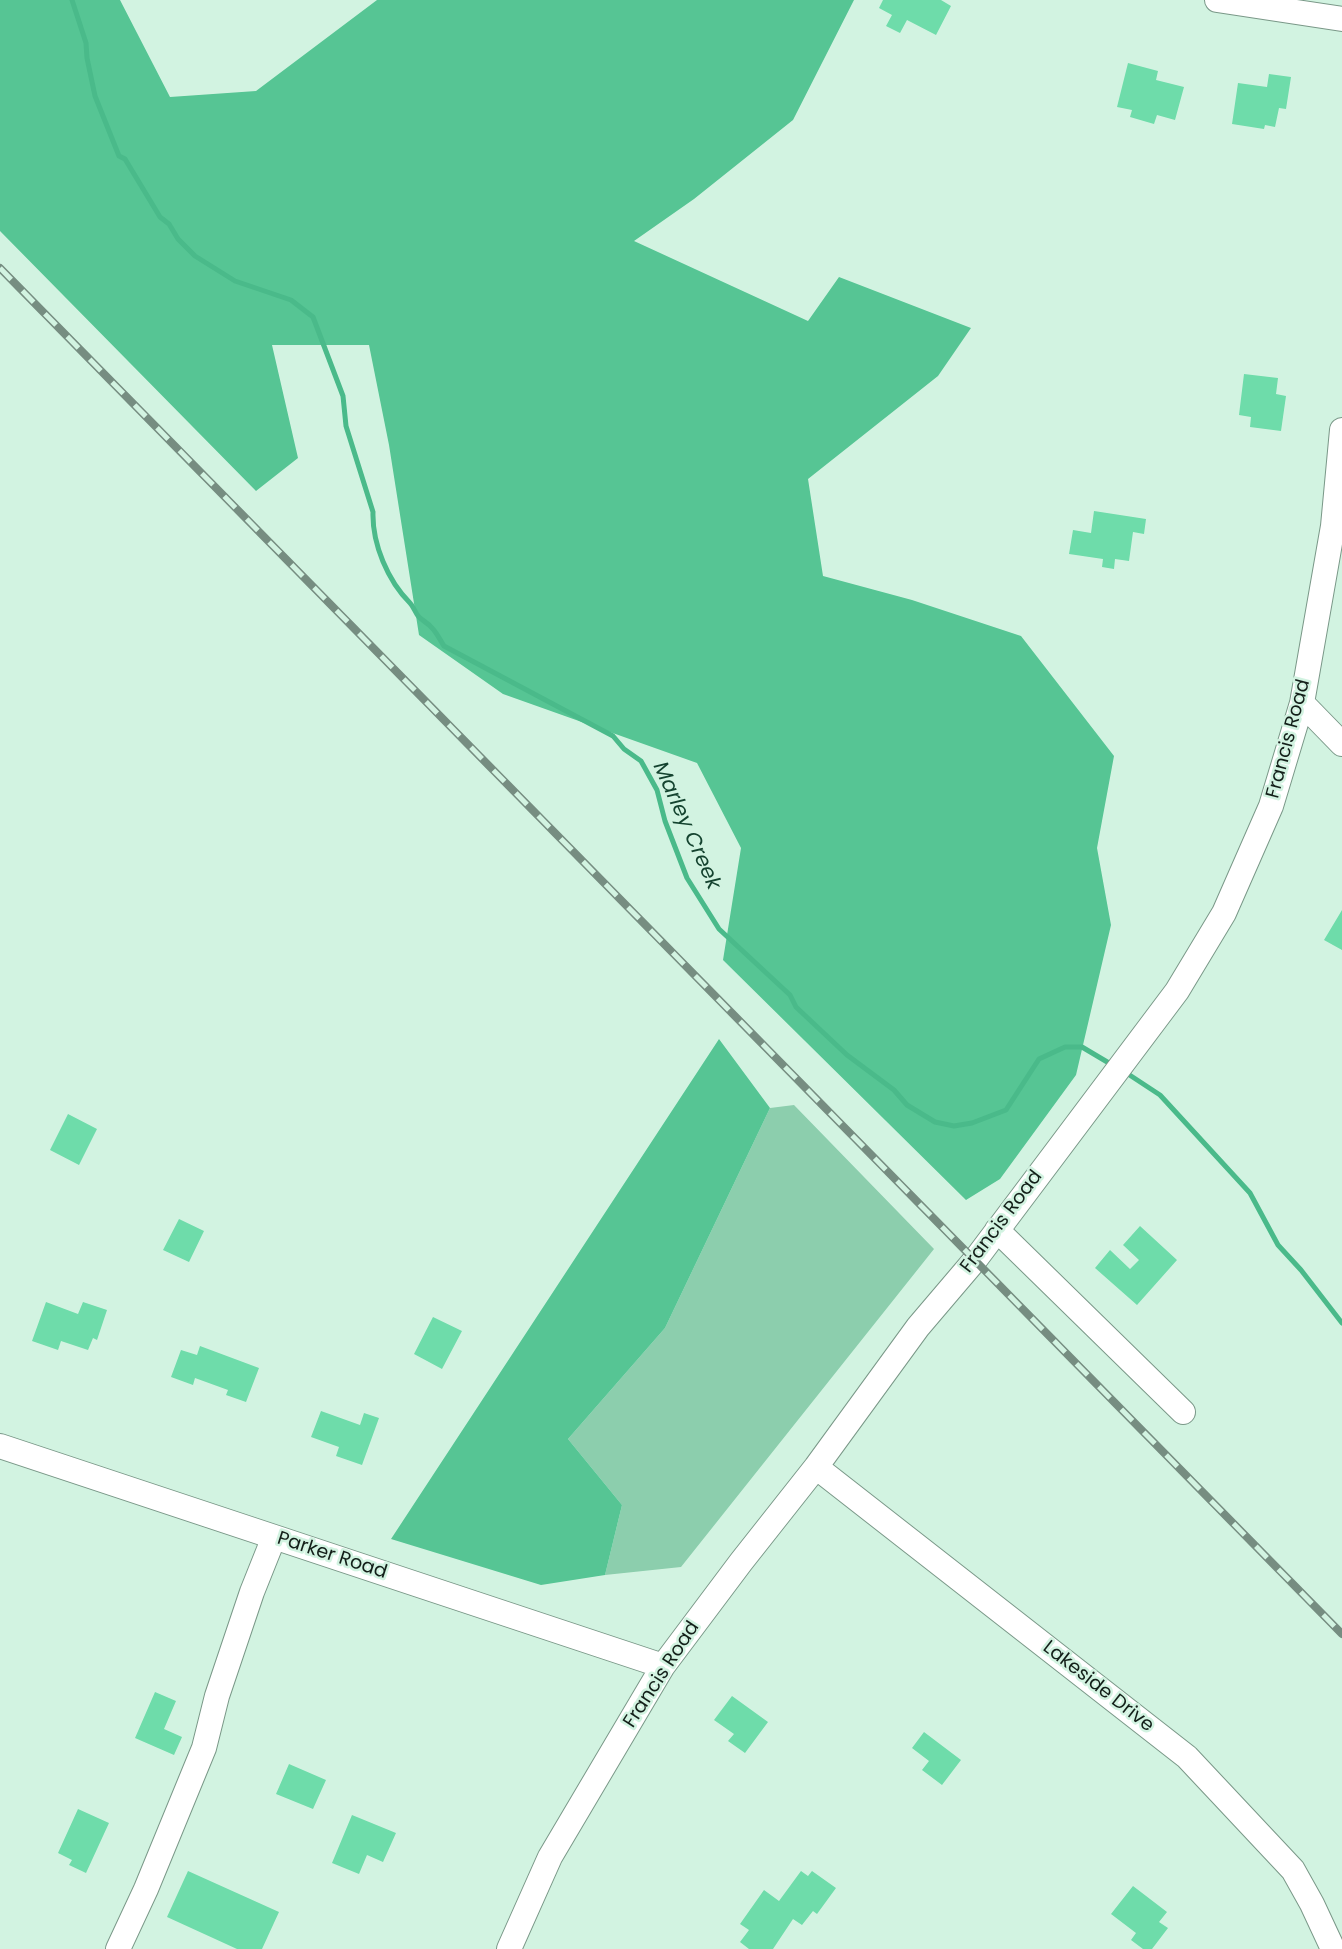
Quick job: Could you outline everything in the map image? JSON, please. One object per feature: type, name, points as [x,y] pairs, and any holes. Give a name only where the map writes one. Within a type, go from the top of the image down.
[{"type":"street","points":[[1217,0],[1342,19]]},
{"type":"street","name":"Francis Road","points":[[509,1949],[550,1857],[663,1666],[816,1467],[918,1327],[997,1230],[1191,971],[1235,889],[1271,806],[1302,704],[1333,526],[1342,430]]},
{"type":"street","points":[[1302,704],[1342,744]]},
{"type":"street","points":[[997,1230],[1183,1412]]},
{"type":"street","name":"Parker Road","points":[[0,1446],[663,1666]]},
{"type":"street","name":"Lakeside Drive","points":[[816,1467],[1187,1757],[1293,1870],[1333,1949]]},
{"type":"street","points":[[118,1949],[146,1889],[204,1748],[217,1696],[274,1537]]},
{"type":"green space","points":[[0,0],[120,0],[170,97],[256,91],[377,0],[854,0],[793,120],[694,199],[634,241],[808,321],[839,277],[971,328],[938,376],[808,479],[823,576],[912,600],[1021,636],[1114,756],[1097,848],[1111,925],[1076,1075],[1000,1179],[966,1200],[723,960],[741,848],[697,763],[503,694],[419,635],[389,445],[369,345],[272,345],[298,458],[256,491],[0,231]]},
{"type":"green space","points":[[719,1039],[770,1108],[665,1328],[568,1439],[622,1505],[605,1575],[541,1585],[391,1539]]},
{"type":"green space","points":[[794,1105],[934,1249],[681,1567],[605,1575],[622,1505],[568,1439],[665,1328],[770,1108]]},
{"type":"building","points":[[883,0],[941,0],[951,6],[936,35],[907,20],[900,33],[886,26],[892,15],[879,8]]},
{"type":"building","points":[[1128,63],[1158,71],[1156,80],[1184,87],[1175,120],[1157,115],[1154,124],[1130,117],[1132,110],[1117,107]]},
{"type":"building","points":[[1269,74],[1291,77],[1286,109],[1279,108],[1275,127],[1265,125],[1264,129],[1232,124],[1238,83],[1267,87]]},
{"type":"building","points":[[1244,374],[1278,378],[1276,394],[1286,396],[1281,431],[1250,427],[1251,417],[1239,415]]},
{"type":"building","points":[[1094,511],[1146,519],[1144,534],[1133,532],[1129,561],[1115,559],[1114,569],[1102,567],[1103,559],[1069,554],[1073,530],[1091,533]]},
{"type":"building","points":[[1342,910],[1342,950],[1324,940]]},
{"type":"building","points":[[68,1114],[97,1129],[79,1165],[50,1150]]},
{"type":"building","points":[[179,1219],[204,1231],[189,1262],[163,1250]]},
{"type":"building","points":[[1140,1226],[1177,1260],[1137,1305],[1095,1268],[1110,1250],[1130,1269],[1139,1260],[1123,1245]]},
{"type":"building","points":[[46,1302],[78,1314],[83,1302],[107,1310],[97,1340],[93,1338],[88,1350],[61,1341],[58,1350],[32,1341]]},
{"type":"building","points":[[433,1317],[462,1331],[442,1369],[414,1354]]},
{"type":"building","points":[[200,1346],[259,1368],[246,1402],[226,1395],[228,1390],[195,1378],[193,1385],[171,1377],[181,1350],[197,1355]]},
{"type":"building","points":[[321,1411],[360,1425],[364,1413],[379,1418],[362,1465],[336,1456],[339,1447],[311,1437]]},
{"type":"building","points":[[155,1692],[176,1701],[164,1729],[182,1737],[174,1755],[135,1738]]},
{"type":"building","points":[[732,1696],[768,1722],[745,1753],[728,1741],[734,1734],[714,1720]]},
{"type":"building","points":[[924,1732],[961,1760],[942,1785],[922,1770],[929,1761],[912,1748]]},
{"type":"building","points":[[289,1764],[326,1780],[313,1809],[276,1794]]},
{"type":"building","points":[[78,1809],[109,1823],[86,1873],[69,1865],[72,1860],[58,1853]]},
{"type":"building","points":[[352,1815],[396,1833],[383,1862],[367,1855],[359,1874],[332,1863]]},
{"type":"building","points":[[188,1871],[279,1912],[262,1949],[237,1949],[167,1917]]},
{"type":"building","points":[[801,1871],[808,1876],[812,1871],[836,1888],[817,1914],[813,1911],[802,1925],[793,1919],[773,1949],[749,1949],[740,1942],[749,1930],[740,1924],[764,1890],[779,1901]]},
{"type":"building","points":[[1133,1886],[1167,1912],[1159,1922],[1168,1928],[1152,1949],[1143,1949],[1131,1940],[1136,1933],[1111,1914]]},
{"type":"waterway","name":"Marley Creek","points":[[72,0],[86,43],[95,96],[119,156],[125,159],[160,217],[195,256],[235,281],[291,300],[313,317],[343,396],[346,426],[373,512],[378,549],[395,584],[444,646],[613,736],[624,749],[641,761],[657,790],[665,821],[687,878],[719,929],[790,995],[796,1007],[847,1055],[894,1090],[907,1105],[935,1122],[954,1126],[972,1123],[1006,1110],[1039,1059],[1065,1047],[1082,1047],[1114,1066]]},
{"type":"waterway","name":"Marley Creek","points":[[1125,1072],[1160,1095],[1250,1193],[1278,1245],[1342,1323]]},
{"type":"railway","points":[[0,268],[1342,1634]]}]
